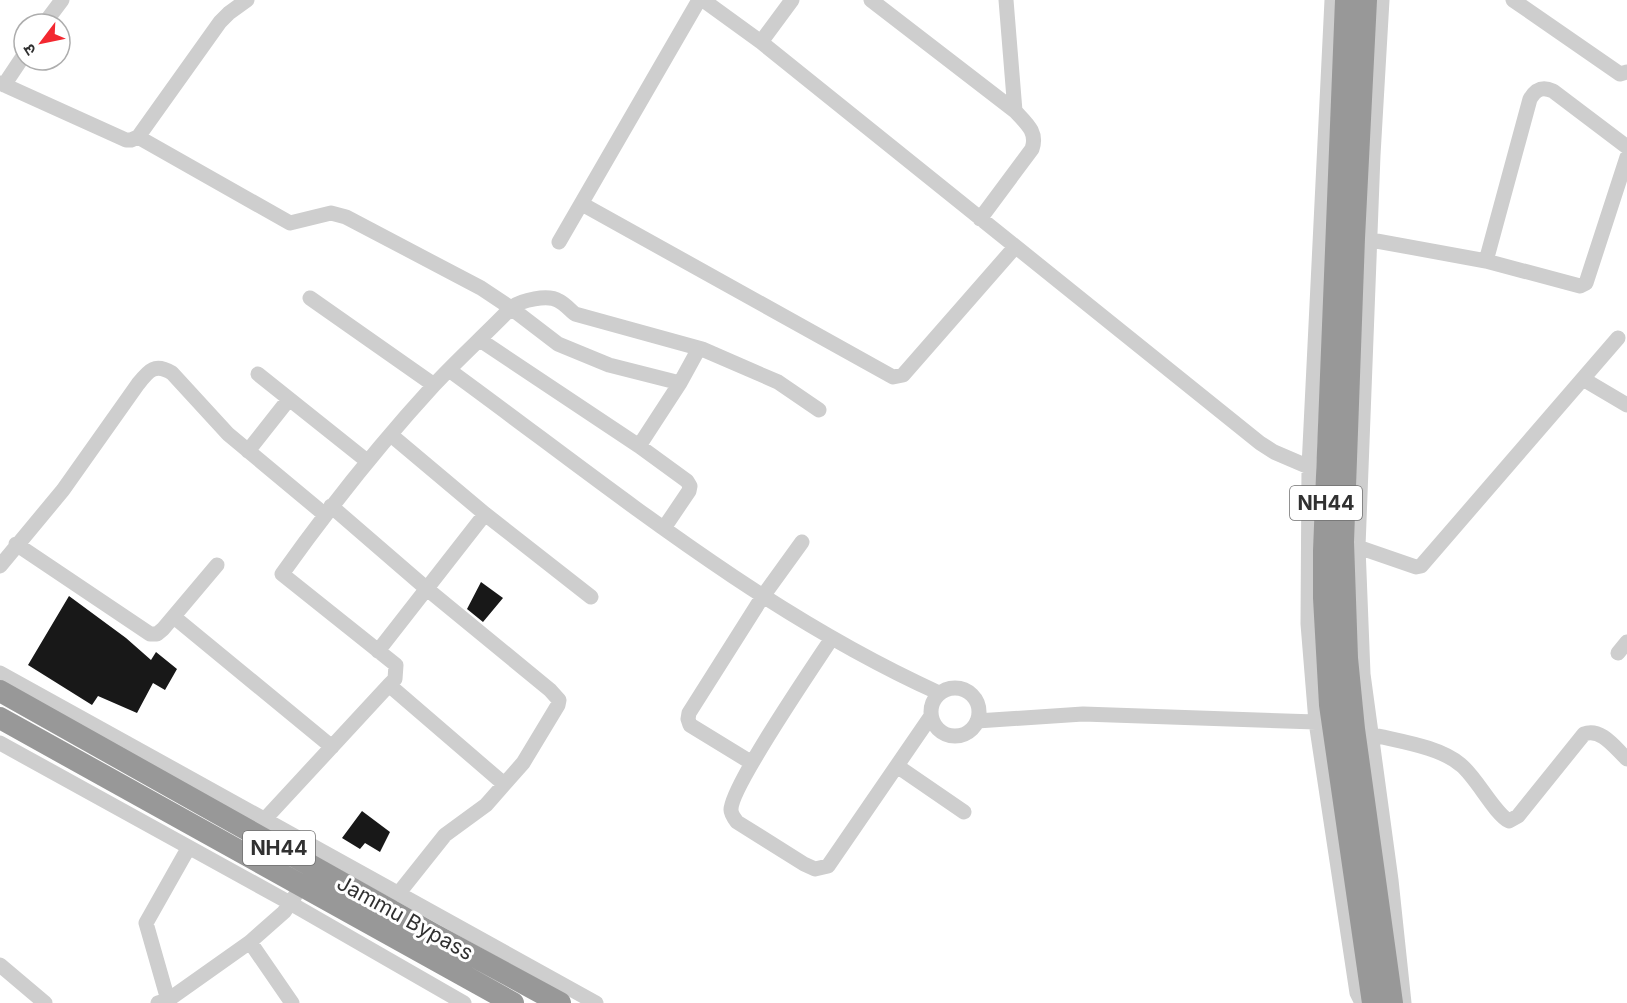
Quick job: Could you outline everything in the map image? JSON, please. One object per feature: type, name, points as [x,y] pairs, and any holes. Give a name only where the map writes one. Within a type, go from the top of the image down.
[{"type":"highway","name":"NH44","points":[[1346,0],[1324,598],[1330,705],[1362,1000]]},
{"type":"highway","name":"NH44","points":[[1366,0],[1354,238],[1343,554],[1347,658],[1354,729],[1401,1002]]},
{"type":"highway","name":"Jammu Bypass","points":[[0,691],[560,1003]]},
{"type":"highway","name":"Jammu Bypass","points":[[0,718],[292,901],[513,1003]]},
{"type":"street","points":[[12,71],[2,84],[126,140],[138,137],[220,22],[247,0]]},
{"type":"street","points":[[559,242],[701,0],[761,42],[1260,443],[1274,452],[1310,466]]},
{"type":"street","points":[[761,42],[792,0]]},
{"type":"street","points":[[871,0],[1016,111],[1030,126],[1035,141],[1032,149],[980,219]]},
{"type":"street","points":[[1006,0],[1016,111]]},
{"type":"street","points":[[1332,0],[1310,466],[1308,624],[1316,722],[1362,1000]]},
{"type":"street","points":[[1382,0],[1373,155],[1358,547],[1363,674],[1391,880],[1401,1002]]},
{"type":"street","points":[[1513,0],[1620,74],[1627,72]]},
{"type":"street","points":[[1486,261],[1530,99],[1534,92],[1546,88],[1553,91],[1627,147]]},
{"type":"street","points":[[138,137],[290,223],[331,213],[346,217],[481,288],[558,344],[609,364],[680,383]]},
{"type":"street","points":[[1371,240],[1486,261],[1580,286],[1586,283],[1627,157]]},
{"type":"street","points":[[582,204],[893,377],[903,375],[1015,248]]},
{"type":"street","points":[[310,298],[434,385]]},
{"type":"street","points":[[265,819],[394,679],[396,665],[282,574],[367,461],[434,385],[511,308],[521,302],[558,300],[575,314],[702,349],[770,378],[819,410]]},
{"type":"street","points":[[1358,547],[1416,567],[1421,566],[1618,338]]},
{"type":"street","points":[[480,340],[639,446],[687,481],[690,486],[689,491],[664,528]]},
{"type":"street","points":[[639,446],[702,349]]},
{"type":"street","points":[[0,566],[63,490],[147,372],[154,368],[164,368],[172,374],[228,434],[248,451],[328,510],[427,589],[556,694],[559,700],[523,763],[486,806],[445,835],[398,894]]},
{"type":"street","points":[[449,370],[664,528],[763,596],[832,638],[898,674],[939,693]]},
{"type":"street","points":[[258,374],[367,461]]},
{"type":"street","points":[[1583,379],[1627,405]]},
{"type":"street","points":[[248,451],[289,399]]},
{"type":"street","points":[[391,435],[485,514],[591,597]]},
{"type":"street","points":[[378,651],[485,514]]},
{"type":"street","points":[[752,763],[690,725],[688,713],[763,596],[802,542]]},
{"type":"street","points":[[16,544],[150,634],[163,629],[217,565]]},
{"type":"street","points":[[174,616],[332,747]]},
{"type":"street","points":[[832,638],[752,763],[730,809],[737,822],[814,869],[828,866],[931,716]]},
{"type":"street","points":[[0,673],[596,1003]]},
{"type":"street","points":[[388,685],[504,784]]},
{"type":"street","points":[[954,687],[969,692],[978,705],[977,721],[967,733],[952,736],[938,729],[931,716],[931,707],[939,693],[954,687]]},
{"type":"street","points":[[977,721],[1083,714],[1316,722]]},
{"type":"street","points":[[1370,734],[1448,756],[1461,764],[1472,775],[1501,815],[1509,820],[1518,816],[1584,734],[1591,731],[1598,733],[1627,759]]},
{"type":"street","points":[[0,743],[63,784],[185,854],[292,901]]},
{"type":"street","points":[[0,755],[63,784],[292,901],[464,1003]]},
{"type":"street","points":[[897,766],[964,812]]},
{"type":"street","points":[[185,854],[146,923],[163,1002],[250,942],[292,901]]},
{"type":"street","points":[[250,942],[292,1003]]},
{"type":"street","points":[[0,965],[45,1003]]},
{"type":"building","points":[[481,582],[503,598],[483,622],[467,609]]},
{"type":"building","points":[[69,596],[126,638],[151,660],[156,652],[177,669],[165,690],[153,683],[137,713],[98,696],[92,705],[28,665]]},
{"type":"building","points":[[362,811],[390,832],[380,852],[365,843],[360,849],[342,838]]}]
